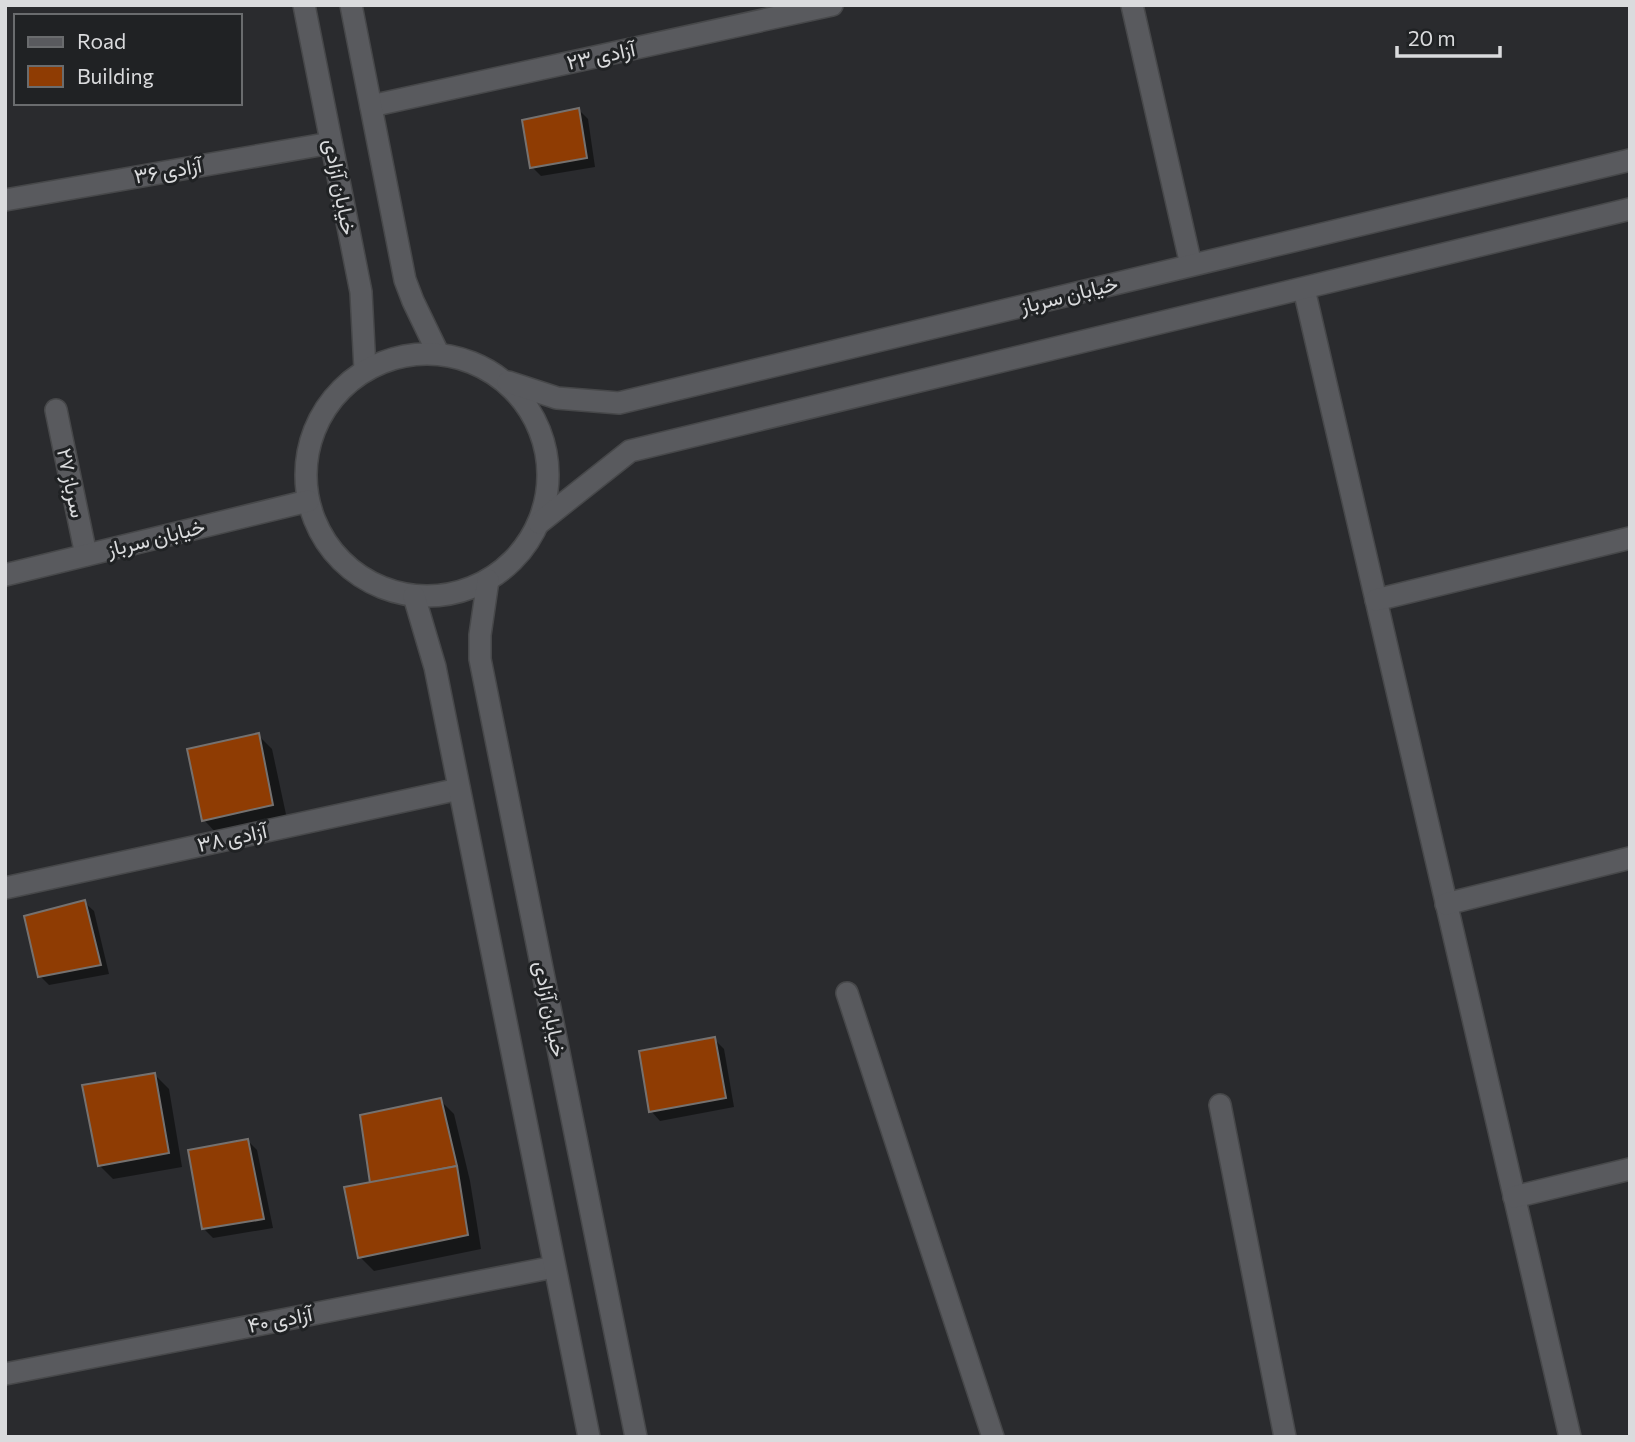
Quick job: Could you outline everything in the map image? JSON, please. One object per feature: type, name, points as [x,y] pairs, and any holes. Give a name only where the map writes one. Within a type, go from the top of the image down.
[{"type":"main road","name":"خیابان آزادی","points":[[304,5],[360,292],[365,369]]},
{"type":"main road","points":[[351,5],[405,281],[438,353]]},
{"type":"main road","name":"آزادی ۲۳","points":[[371,106],[756,13],[832,5]]},
{"type":"main road","points":[[1132,5],[1191,265]]},
{"type":"main road","name":"آزادی ۳۶","points":[[5,200],[331,142]]},
{"type":"main road","name":"خیابان سرباز","points":[[508,382],[557,398],[619,403],[1630,160]]},
{"type":"main road","points":[[539,523],[548,486],[546,448],[532,412],[508,382],[475,362],[438,353],[400,355],[365,369],[335,394],[315,426],[305,463],[308,501],[321,537],[345,566],[378,587],[414,596],[453,594],[488,580],[518,555],[539,523],[630,451],[1630,209]]},
{"type":"main road","points":[[1304,289],[1570,1437]]},
{"type":"main road","name":"سرباز ۲۷","points":[[56,410],[86,555]]},
{"type":"main road","name":"خیابان سرباز","points":[[5,575],[308,501]]},
{"type":"main road","points":[[1376,600],[1630,538]]},
{"type":"main road","name":"خیابان آزادی","points":[[488,580],[480,635],[480,659],[636,1437]]},
{"type":"main road","points":[[414,596],[435,667],[589,1437]]},
{"type":"main road","name":"آزادی ۳۸","points":[[5,888],[459,789]]},
{"type":"main road","points":[[1446,904],[1630,858]]},
{"type":"main road","points":[[848,993],[993,1437]]},
{"type":"main road","points":[[1220,1105],[1285,1437]]},
{"type":"main road","points":[[1514,1197],[1630,1169]]},
{"type":"main road","name":"آزادی ۴۰","points":[[5,1374],[554,1267]]},
{"type":"building","points":[[579,108],[587,158],[530,168],[522,120]]},
{"type":"building","points":[[259,733],[273,805],[202,821],[187,749]]},
{"type":"building","points":[[85,900],[101,965],[38,977],[24,916]]},
{"type":"building","points":[[715,1037],[726,1098],[649,1112],[639,1051]]},
{"type":"building","points":[[155,1073],[169,1153],[98,1166],[82,1085]]},
{"type":"building","points":[[441,1098],[457,1166],[370,1183],[360,1115]]},
{"type":"building","points":[[248,1139],[264,1219],[202,1229],[188,1150]]},
{"type":"building","points":[[457,1166],[468,1235],[358,1258],[344,1187]]}]
